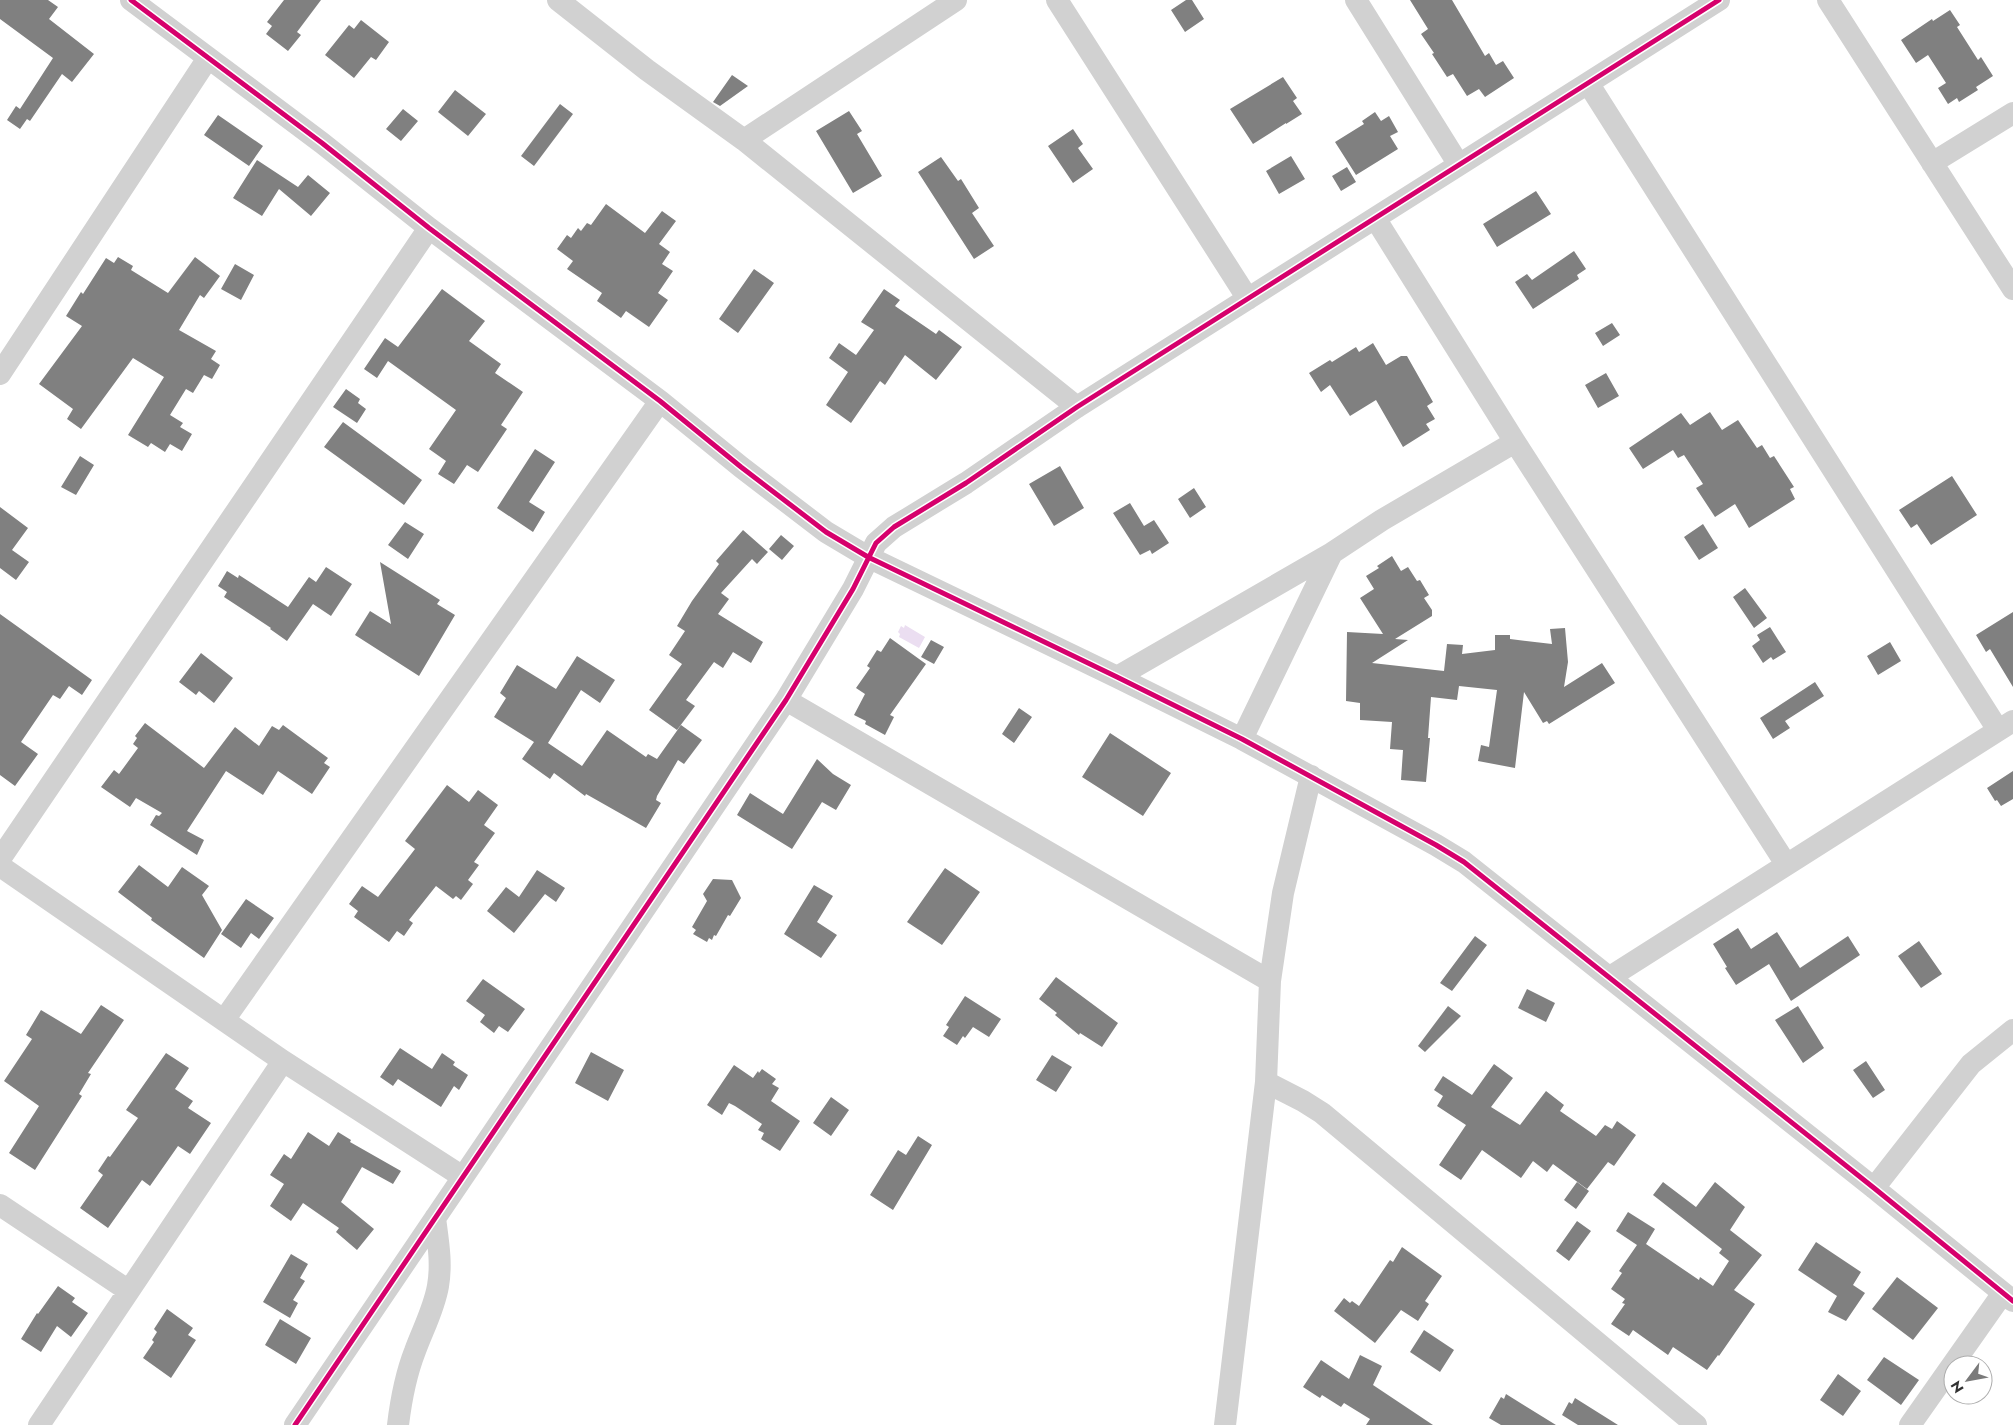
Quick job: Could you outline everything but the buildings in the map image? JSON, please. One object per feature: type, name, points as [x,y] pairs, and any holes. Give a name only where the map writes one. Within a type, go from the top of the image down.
[{"type":"street","points":[[131,0],[322,143],[429,228],[660,401],[741,467],[826,532],[868,557],[1117,677],[1242,740],[1311,776],[1464,862],[1874,1188],[2008,1297],[1910,1425]]},
{"type":"street","points":[[558,0],[647,70],[744,140],[1077,407]]},
{"type":"street","points":[[744,140],[956,0]]},
{"type":"street","points":[[1057,0],[1248,299]]},
{"type":"street","points":[[1356,0],[1459,165]]},
{"type":"street","points":[[295,1425],[786,700],[853,589],[868,557],[879,540],[906,519],[966,483],[1077,407],[1719,0]]},
{"type":"street","points":[[1828,0],[2013,289]]},
{"type":"street","points":[[0,374],[208,58]]},
{"type":"street","points":[[1588,83],[2005,726],[1610,977]]},
{"type":"street","points":[[1932,163],[2013,113]]},
{"type":"street","points":[[1375,218],[1515,442],[1786,864]]},
{"type":"street","points":[[0,859],[429,228]]},
{"type":"street","points":[[224,1020],[660,401]]},
{"type":"street","points":[[1117,677],[1332,553],[1382,520],[1515,442]]},
{"type":"street","points":[[1242,740],[1332,553]]},
{"type":"street","points":[[786,700],[1270,982]]},
{"type":"street","points":[[1225,1425],[1266,1082],[1270,982],[1283,893],[1311,776]]},
{"type":"street","points":[[0,866],[283,1061],[462,1177]]},
{"type":"street","points":[[1874,1188],[1971,1064],[2013,1030]]},
{"type":"street","points":[[39,1425],[283,1061]]},
{"type":"street","points":[[1266,1082],[1304,1100],[1322,1113],[1696,1425]]},
{"type":"street","points":[[0,1205],[129,1290]]},
{"type":"street","points":[[398,1425],[401,1403],[414,1352],[433,1308],[438,1286],[441,1261],[435,1218]]},
{"type":"shaded area","points":[[905,625],[925,637],[919,648],[899,637],[900,634],[898,632],[901,626],[904,628]]},
{"type":"cycle path","points":[[131,0],[322,143],[429,228],[660,401],[741,467],[826,532],[868,557],[1242,739],[1464,862],[2013,1301]]},
{"type":"cycle path","points":[[295,1425],[786,700],[853,589],[876,543],[894,527],[966,483],[1077,407],[1719,0]]}]
